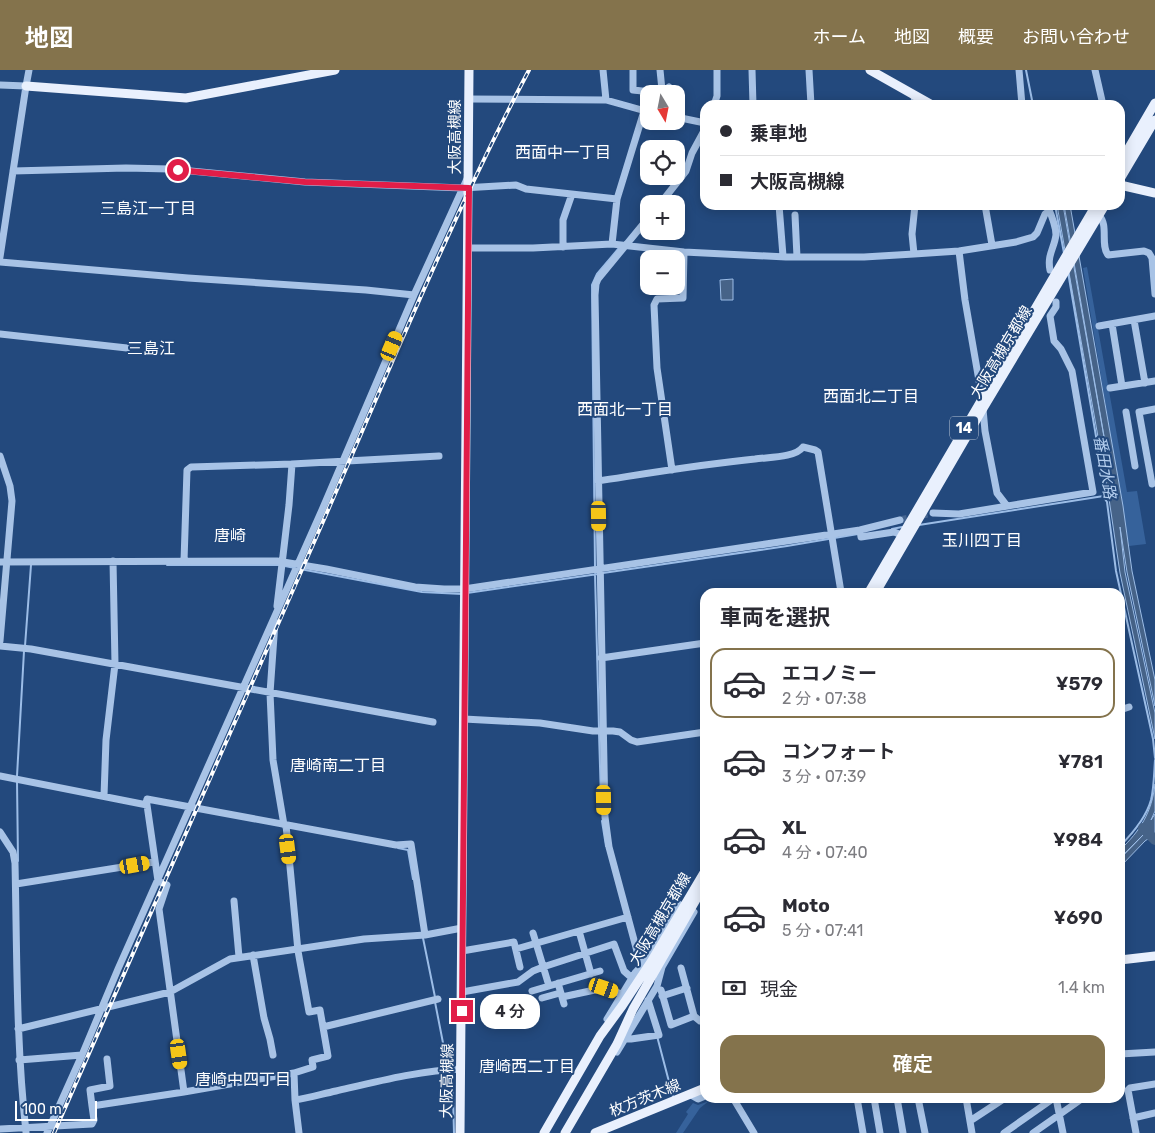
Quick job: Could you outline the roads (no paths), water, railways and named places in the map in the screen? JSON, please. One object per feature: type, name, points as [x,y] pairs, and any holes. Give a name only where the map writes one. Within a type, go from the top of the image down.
[{"type":"main road","points":[[26,86],[186,98],[335,70]]},
{"type":"main road","name":"大阪高槻線","points":[[460,1133],[468,248],[466,188],[469,175],[469,70]]},
{"type":"main road","points":[[870,70],[923,100]]},
{"type":"main road","points":[[1125,154],[1155,103]]},
{"type":"main road","points":[[1125,171],[1155,120]]},
{"type":"main road","points":[[1125,186],[1155,193]]},
{"type":"main road","name":"大阪高槻京都線","points":[[871,588],[1093,210]]},
{"type":"main road","name":"大阪高槻京都線","points":[[878,588],[1102,210]]},
{"type":"main road","name":"大阪高槻京都線","points":[[544,1133],[600,1036],[651,962],[700,879]]},
{"type":"main road","name":"大阪高槻京都線","points":[[564,1133],[617,1044],[646,986],[700,893]]},
{"type":"main road","points":[[1125,959],[1155,956]]},
{"type":"main road","name":"枚方茨木線","points":[[595,1133],[700,1090]]},
{"type":"street","points":[[0,257],[30,70]]},
{"type":"street","points":[[602,70],[606,100]]},
{"type":"street","points":[[633,70],[633,90],[640,91]]},
{"type":"street","points":[[660,70],[665,85]]},
{"type":"street","points":[[716,100],[717,70]]},
{"type":"street","points":[[752,70],[753,100]]},
{"type":"street","points":[[809,70],[810,100]]},
{"type":"street","points":[[1019,70],[1022,100]]},
{"type":"street","points":[[1095,70],[1102,100]]},
{"type":"street","points":[[0,85],[26,86]]},
{"type":"street","points":[[914,95],[914,100]]},
{"type":"street","points":[[469,99],[606,100],[640,109]]},
{"type":"street","points":[[685,119],[700,122]]},
{"type":"street","points":[[612,244],[617,198],[640,129]]},
{"type":"street","points":[[667,195],[684,175],[700,138]]},
{"type":"street","points":[[13,171],[126,168],[170,169],[305,182],[466,188],[516,186],[526,190],[617,198]]},
{"type":"street","points":[[49,1130],[344,461],[414,295],[466,188]]},
{"type":"street","points":[[563,247],[563,220],[572,194]]},
{"type":"street","points":[[779,210],[783,256]]},
{"type":"street","points":[[914,210],[912,234],[914,254]]},
{"type":"street","points":[[986,210],[992,245]]},
{"type":"street","points":[[685,252],[797,257],[864,257],[959,251],[1033,237],[1037,233],[1047,210]]},
{"type":"street","points":[[1049,210],[1056,234],[1048,258],[1050,270]]},
{"type":"street","points":[[795,215],[797,257]]},
{"type":"street","points":[[1099,215],[1104,225],[1105,251],[1108,255],[1144,251],[1152,255],[1155,294]]},
{"type":"street","points":[[640,229],[598,279],[596,284],[598,481],[606,829],[641,966]]},
{"type":"street","points":[[468,248],[563,247],[612,244],[667,250]]},
{"type":"street","points":[[959,251],[965,300],[982,398],[985,431],[997,493],[1007,506]]},
{"type":"street","points":[[0,262],[414,295]]},
{"type":"street","points":[[672,470],[657,368],[654,305],[657,299],[683,298],[683,295]]},
{"type":"street","points":[[933,513],[959,514],[1093,492],[1072,372],[1062,349],[1054,341],[1050,316],[1056,307],[1056,302]]},
{"type":"street","points":[[1100,326],[1155,316]]},
{"type":"street","points":[[1134,320],[1145,383]]},
{"type":"street","points":[[1112,324],[1122,386]]},
{"type":"street","points":[[0,334],[128,348]]},
{"type":"street","points":[[1110,388],[1155,381]]},
{"type":"street","points":[[1152,484],[1138,412],[1155,409]]},
{"type":"street","points":[[1126,412],[1135,466]]},
{"type":"street","points":[[1128,424],[1140,422]]},
{"type":"street","points":[[598,481],[722,462],[782,456],[800,451],[803,447],[815,450],[818,452],[840,588]]},
{"type":"street","points":[[0,456],[10,486],[12,501],[4,565],[0,641]]},
{"type":"street","points":[[184,562],[187,470],[191,467],[439,456]]},
{"type":"street","points":[[92,1106],[294,1073],[313,1067],[312,1060],[328,1056],[320,1010],[309,1012],[298,949],[285,825],[273,760],[270,693],[292,464]]},
{"type":"street","points":[[4,565],[113,561],[283,562],[414,587],[464,589],[860,530],[900,520]]},
{"type":"street","points":[[860,530],[862,537],[894,532],[902,535]]},
{"type":"street","points":[[104,796],[106,740],[115,664],[113,561]]},
{"type":"street","points":[[602,658],[700,644]]},
{"type":"street","points":[[0,646],[31,649],[433,722]]},
{"type":"street","points":[[1125,708],[1129,707]]},
{"type":"street","points":[[464,719],[540,723],[593,731],[620,732],[630,740],[637,742],[700,733]]},
{"type":"street","points":[[0,776],[146,803]]},
{"type":"street","points":[[146,803],[147,799],[396,845],[411,844],[425,935]]},
{"type":"street","points":[[146,803],[158,881],[167,886],[159,908],[184,1092]]},
{"type":"street","points":[[0,832],[13,852],[16,884],[19,1060],[26,1131]]},
{"type":"street","points":[[16,884],[154,862]]},
{"type":"street","points":[[234,901],[240,957]]},
{"type":"street","points":[[607,1019],[632,978],[648,959],[678,904],[680,905]]},
{"type":"street","points":[[603,1067],[618,1050],[657,986],[662,967],[694,912],[692,911]]},
{"type":"street","points":[[516,949],[628,918]]},
{"type":"street","points":[[18,1029],[170,992],[227,960],[240,957],[364,939],[425,935],[462,928]]},
{"type":"street","points":[[579,932],[591,974]]},
{"type":"street","points":[[533,933],[549,986]]},
{"type":"street","points":[[462,951],[514,942],[520,967]]},
{"type":"street","points":[[462,992],[518,982],[533,971],[543,967],[614,944],[624,971],[632,978]]},
{"type":"street","points":[[253,955],[264,1018],[273,1055]]},
{"type":"street","points":[[681,968],[694,1016],[700,1021]]},
{"type":"street","points":[[532,990],[600,971]]},
{"type":"street","points":[[558,983],[562,998]]},
{"type":"street","points":[[542,998],[562,998],[604,988],[622,994]]},
{"type":"street","points":[[686,988],[662,993],[671,1024],[694,1016]]},
{"type":"street","points":[[322,1027],[438,999]]},
{"type":"street","points":[[625,1039],[659,1035],[648,1000]]},
{"type":"street","points":[[1125,1054],[1155,1052]]},
{"type":"street","points":[[19,1060],[82,1055]]},
{"type":"street","points":[[0,1129],[26,1131],[63,1130],[92,1124],[94,1120],[90,1090],[110,1086],[107,1060]]},
{"type":"street","points":[[295,1100],[311,1098],[347,1088],[450,1069],[461,1069]]},
{"type":"street","points":[[294,1073],[299,1133]]},
{"type":"street","points":[[1136,1133],[1128,1090],[1130,1088],[1155,1084]]},
{"type":"street","points":[[691,1095],[700,1098]]},
{"type":"street","points":[[736,1103],[754,1133]]},
{"type":"street","points":[[858,1103],[863,1133]]},
{"type":"street","points":[[875,1103],[880,1133]]},
{"type":"street","points":[[898,1103],[903,1133]]},
{"type":"street","points":[[919,1103],[925,1133]]},
{"type":"street","points":[[967,1103],[972,1133]]},
{"type":"street","points":[[970,1121],[997,1103]]},
{"type":"street","points":[[1004,1133],[1048,1103]]},
{"type":"street","points":[[1057,1103],[1063,1133]]},
{"type":"street","points":[[1033,1133],[1076,1103]]},
{"type":"street","points":[[1133,1118],[1155,1113]]},
{"type":"water","points":[[1058,210],[1064,210],[1113,488],[1065,210],[1071,210],[1123,506],[1132,571],[1155,680],[1155,706],[1127,572],[1120,527],[1125,572],[1155,713],[1155,739],[1125,597],[1125,588],[1123,588],[1120,573],[1109,499]]},
{"type":"water","points":[[733,279],[733,300],[721,300],[720,280]]},
{"type":"water","points":[[1155,784],[1155,811],[1151,820],[1155,814],[1155,834],[1145,841],[1125,862],[1125,854],[1144,834],[1125,853],[1125,845],[1144,820]]},
{"type":"waterway","points":[[1026,70],[1032,100]]},
{"type":"waterway","points":[[1056,210],[1064,253]]},
{"type":"waterway","points":[[595,566],[592,285],[597,274],[619,248]]},
{"type":"waterway","points":[[1068,272],[1105,489],[1103,496],[1107,502],[1120,588]]},
{"type":"waterway","points":[[919,525],[1110,495]]},
{"type":"waterway","points":[[892,529],[902,527]]},
{"type":"waterway","points":[[603,573],[858,534]]},
{"type":"waterway","points":[[25,646],[31,565]]},
{"type":"waterway","points":[[167,565],[280,565]]},
{"type":"waterway","points":[[285,566],[295,568]]},
{"type":"waterway","points":[[300,569],[422,592],[462,594]]},
{"type":"waterway","points":[[595,574],[599,729]]},
{"type":"waterway","points":[[467,593],[598,574]]},
{"type":"waterway","points":[[1125,612],[1153,739],[1155,758]]},
{"type":"waterway","points":[[17,776],[24,651]]},
{"type":"waterway","points":[[599,733],[601,799]]},
{"type":"waterway","name":"番田水路","points":[[1125,841],[1149,807],[1153,791],[1155,760]]},
{"type":"waterway","points":[[17,781],[18,861]]},
{"type":"waterway","points":[[602,821],[606,846]]},
{"type":"waterway","points":[[1143,828],[1155,840]]},
{"type":"waterway","points":[[398,848],[408,850],[413,879]]},
{"type":"waterway","points":[[423,938],[435,997]]},
{"type":"waterway","points":[[435,1002],[453,1094],[454,1133]]},
{"type":"waterway","points":[[657,1036],[673,1097]]},
{"type":"tunnel","points":[[900,520],[933,513]]},
{"type":"railway","points":[[54,1133],[419,300],[472,184],[529,70]]},
{"type":"district","name":"西面中一丁目","points":[[563,152]]},
{"type":"district","name":"三島江一丁目","points":[[148,208]]},
{"type":"district","name":"三島江","points":[[151,348]]},
{"type":"district","name":"西面北二丁目","points":[[871,396]]},
{"type":"district","name":"西面北一丁目","points":[[625,409]]},
{"type":"district","name":"唐崎","points":[[230,535]]},
{"type":"district","name":"玉川四丁目","points":[[982,540]]},
{"type":"district","name":"唐崎南二丁目","points":[[338,765]]},
{"type":"district","name":"唐崎西二丁目","points":[[527,1066]]},
{"type":"district","name":"唐崎中四丁目","points":[[243,1079]]}]
